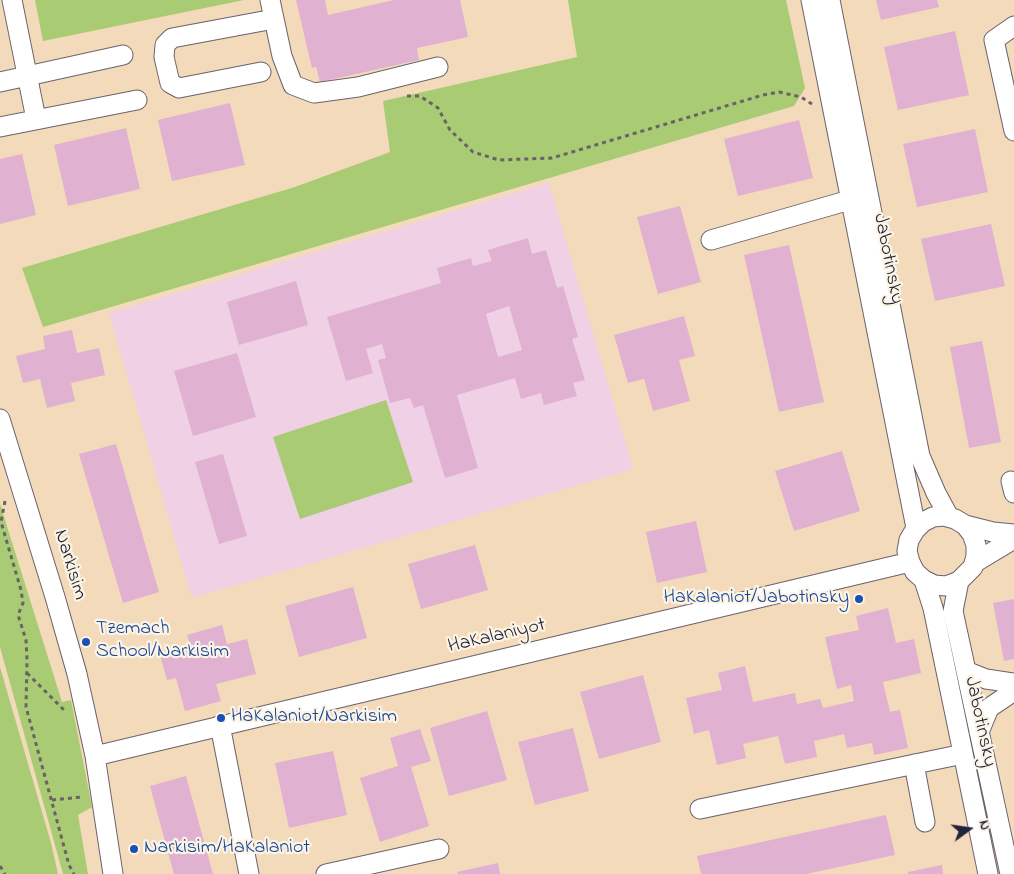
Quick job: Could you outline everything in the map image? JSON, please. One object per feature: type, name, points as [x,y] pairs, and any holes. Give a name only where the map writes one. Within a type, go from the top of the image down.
[{"type":"street","points":[[12,0],[36,119]]},
{"type":"street","points":[[270,0],[282,56],[293,85],[314,92],[358,87],[438,67]]},
{"type":"street","name":"Jabotinsky","points":[[811,0],[853,199],[916,528]]},
{"type":"street","name":"Jabotinsky","points":[[830,0],[920,456],[936,493],[957,521]]},
{"type":"street","points":[[261,72],[180,88],[170,83],[164,57],[166,45],[172,38],[274,19]]},
{"type":"street","points":[[1014,26],[994,40],[1014,131]]},
{"type":"street","points":[[0,82],[123,55]]},
{"type":"street","points":[[0,127],[137,100]]},
{"type":"street","points":[[711,240],[853,199]]},
{"type":"street","name":"Narkisim","points":[[0,419],[56,597],[77,674],[95,756],[113,874]]},
{"type":"street","points":[[957,521],[972,534],[976,545],[974,563],[966,576],[959,581],[946,586],[934,585],[924,580],[915,572],[907,551],[909,540],[916,528],[933,517],[957,521],[993,532],[1014,534]]},
{"type":"street","points":[[974,563],[1014,539]]},
{"type":"street","name":"HaKalaniyot","points":[[95,756],[910,562]]},
{"type":"street","name":"Jabotinsky","points":[[924,580],[933,608],[988,874]]},
{"type":"street","name":"Jabotinsky","points":[[959,581],[953,612],[1010,874]]},
{"type":"street","points":[[966,671],[986,679],[1014,683]]},
{"type":"street","points":[[979,732],[989,708],[1014,691]]},
{"type":"street","points":[[220,725],[249,874]]},
{"type":"street","points":[[700,809],[963,754]]},
{"type":"street","points":[[914,764],[925,822]]},
{"type":"street","points":[[326,874],[439,849]]},
{"type":"path","points":[[404,96],[420,96],[438,108],[450,130],[473,152],[499,160],[552,158],[763,95],[779,92],[801,97],[817,107],[833,108]]},
{"type":"path","points":[[6,496],[1,522],[23,603],[18,615],[26,640],[26,707],[69,865],[74,874]]},
{"type":"path","points":[[27,672],[69,715]]},
{"type":"path","points":[[52,800],[100,795]]},
{"type":"path","points":[[0,866],[6,874]]},
{"type":"shaded area","points":[[549,183],[633,469],[192,598],[109,313]]},
{"type":"green space","points":[[35,0],[244,0],[43,41]]},
{"type":"green space","points":[[568,0],[786,0],[805,88],[794,106],[43,327],[22,268],[295,187],[390,152],[383,101],[577,57]]},
{"type":"green space","points":[[386,400],[413,482],[300,519],[273,437]]},
{"type":"green space","points":[[0,504],[62,702],[71,700],[92,807],[78,815],[88,874],[63,874],[0,647]]},
{"type":"green space","points":[[0,667],[51,843],[58,874],[0,874]]},
{"type":"building","points":[[296,0],[325,0],[328,15],[394,0],[460,0],[468,37],[417,48],[419,60],[320,82],[316,67],[312,68]]},
{"type":"building","points":[[876,0],[937,0],[939,7],[881,20]]},
{"type":"building","points":[[955,31],[969,95],[898,110],[884,47]]},
{"type":"building","points":[[230,103],[245,165],[172,181],[158,120]]},
{"type":"building","points":[[799,120],[813,178],[738,196],[724,139]]},
{"type":"building","points":[[126,128],[140,189],[68,206],[54,145]]},
{"type":"building","points":[[975,129],[988,192],[917,207],[903,144]]},
{"type":"building","points":[[22,154],[36,215],[0,224],[0,159]]},
{"type":"building","points":[[680,206],[701,282],[658,294],[637,217]]},
{"type":"building","points":[[991,224],[1005,286],[935,301],[921,239]]},
{"type":"building","points":[[528,238],[532,254],[546,250],[557,288],[563,286],[578,337],[572,339],[585,380],[573,383],[577,396],[544,405],[541,393],[521,399],[515,378],[457,395],[478,468],[445,478],[423,405],[414,408],[410,398],[390,403],[378,360],[386,358],[382,344],[366,349],[373,373],[346,381],[327,317],[441,283],[437,268],[471,258],[473,266],[492,261],[488,250]],"holes":[[[509,306],[522,350],[498,357],[486,314]]]},
{"type":"building","points":[[789,245],[824,402],[779,412],[744,255]]},
{"type":"building","points":[[296,281],[308,325],[239,345],[227,302]]},
{"type":"building","points":[[684,316],[695,356],[679,360],[690,401],[653,411],[644,379],[628,383],[614,335]]},
{"type":"building","points":[[72,330],[77,353],[99,348],[105,375],[71,383],[75,401],[47,408],[40,379],[23,383],[16,356],[45,349],[43,336]]},
{"type":"building","points":[[982,341],[1001,442],[969,448],[950,347]]},
{"type":"building","points":[[237,353],[256,417],[193,436],[174,371]]},
{"type":"building","points":[[116,444],[159,592],[123,603],[79,454]]},
{"type":"building","points":[[842,451],[860,511],[794,531],[775,471]]},
{"type":"building","points":[[223,454],[247,536],[219,544],[195,462]]},
{"type":"building","points":[[696,521],[707,572],[657,583],[646,532]]},
{"type":"building","points":[[475,545],[488,590],[421,609],[408,564]]},
{"type":"building","points":[[353,587],[367,638],[299,657],[285,606]]},
{"type":"building","points":[[1014,599],[1014,659],[1004,661],[993,603]]},
{"type":"building","points":[[888,608],[896,643],[914,639],[921,673],[883,682],[890,712],[900,710],[908,748],[874,755],[872,743],[847,748],[844,734],[814,741],[817,757],[785,764],[778,736],[743,744],[746,758],[717,765],[709,730],[694,734],[686,698],[722,690],[718,673],[745,666],[753,702],[795,693],[797,704],[820,699],[823,708],[854,701],[851,685],[837,689],[825,637],[859,630],[856,616]]},
{"type":"building","points":[[222,625],[227,644],[247,639],[256,674],[216,684],[221,701],[185,711],[176,678],[167,680],[160,655],[191,647],[187,635]]},
{"type":"building","points":[[643,675],[661,742],[599,759],[580,692]]},
{"type":"building","points":[[487,711],[507,780],[449,796],[430,728]]},
{"type":"building","points":[[573,728],[589,791],[535,805],[518,742]]},
{"type":"building","points":[[420,729],[431,761],[411,767],[429,826],[380,842],[360,778],[398,766],[390,738]]},
{"type":"building","points":[[333,751],[347,815],[289,828],[275,763]]},
{"type":"building","points":[[186,776],[213,874],[174,874],[150,786]]},
{"type":"building","points":[[886,815],[895,855],[806,874],[701,874],[697,856]]},
{"type":"building","points":[[498,863],[500,874],[458,874],[457,872]]},
{"type":"building","points":[[942,865],[943,874],[908,874],[908,872]]},
{"type":"place","name":"HaKalaniot/Jabotinsky","points":[[859,599]]},
{"type":"place","name":"Tzemach School/Narkisim","points":[[86,642]]},
{"type":"place","name":"HaKalaniot/Narkisim","points":[[221,718]]},
{"type":"place","name":"Narkisim/HaKalaniot","points":[[134,849]]}]
